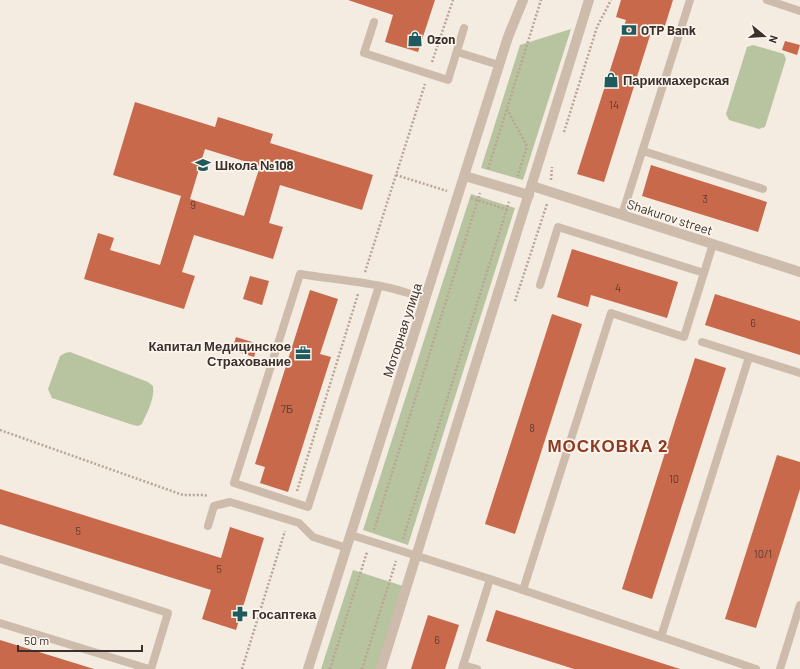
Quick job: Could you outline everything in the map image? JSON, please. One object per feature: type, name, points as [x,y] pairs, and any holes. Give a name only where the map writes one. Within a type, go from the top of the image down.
[{"type":"street","name":"Моторная улица","points":[[308,669],[508,37],[523,0]]},
{"type":"street","points":[[381,669],[530,191],[586,1]]},
{"type":"street","name":"Shakurov street","points":[[465,176],[513,190],[551,192],[800,272]]},
{"type":"lane","points":[[622,215],[690,0]]},
{"type":"lane","points":[[766,0],[800,11]]},
{"type":"lane","points":[[374,22],[364,53],[448,80],[464,28]]},
{"type":"lane","points":[[457,52],[499,66]]},
{"type":"lane","points":[[643,151],[763,188]]},
{"type":"lane","points":[[540,285],[558,227],[704,273]]},
{"type":"lane","points":[[523,590],[611,313],[684,337],[713,244]]},
{"type":"lane","points":[[379,286],[308,507],[234,483],[300,274],[361,284],[379,286],[390,288],[426,298]]},
{"type":"lane","points":[[702,342],[800,373]]},
{"type":"lane","points":[[661,637],[750,357]]},
{"type":"lane","points":[[208,526],[214,506],[230,502],[299,523],[313,537],[347,548]]},
{"type":"lane","points":[[351,535],[490,579],[756,669]]},
{"type":"lane","points":[[0,559],[168,612],[150,669],[0,623]]},
{"type":"lane","points":[[477,669],[462,667],[490,579]]},
{"type":"lane","points":[[780,669],[800,605]]},
{"type":"path","points":[[294,502],[361,284],[453,0]]},
{"type":"path","points":[[330,669],[541,0]]},
{"type":"path","points":[[562,138],[597,27],[611,0]]},
{"type":"path","points":[[362,669],[526,146],[507,109]]},
{"type":"path","points":[[515,301],[551,192],[552,169],[554,161]]},
{"type":"path","points":[[396,175],[448,192]]},
{"type":"path","points":[[467,197],[511,211]]},
{"type":"path","points":[[0,430],[183,495],[204,495],[226,503]]},
{"type":"path","points":[[242,669],[288,520]]},
{"type":"green space","points":[[571,29],[523,180],[481,168],[520,45]]},
{"type":"green space","points":[[753,45],[784,54],[786,59],[765,127],[759,129],[729,120],[726,114],[747,47]]},
{"type":"green space","points":[[471,194],[515,208],[408,545],[363,530]]},
{"type":"green space","points":[[70,352],[148,382],[153,386],[152,401],[142,424],[138,426],[133,425],[52,398],[48,389],[60,356]]},
{"type":"green space","points":[[353,570],[403,586],[377,669],[321,669]]},
{"type":"building","points":[[348,0],[435,0],[418,52],[385,42],[393,15]]},
{"type":"building","points":[[621,0],[673,0],[663,32],[652,29],[604,182],[577,174],[626,20],[616,17]]},
{"type":"building","points":[[785,41],[800,45],[797,55],[782,50]]},
{"type":"building","name":"Школа №108","points":[[135,102],[215,127],[218,117],[273,134],[270,143],[373,175],[362,210],[280,185],[269,223],[283,227],[273,259],[194,235],[182,272],[195,276],[184,309],[84,279],[98,233],[114,238],[110,250],[160,265],[181,196],[113,175]],"holes":[[[205,149],[260,166],[244,216],[190,199]]]},
{"type":"building","points":[[651,165],[767,202],[758,232],[642,196]]},
{"type":"building","points":[[572,249],[678,282],[667,318],[591,295],[588,307],[557,297]]},
{"type":"building","points":[[250,276],[269,281],[262,305],[243,299]]},
{"type":"building","points":[[310,290],[338,299],[320,354],[331,357],[288,492],[260,483],[265,467],[255,464]]},
{"type":"building","points":[[715,294],[800,321],[800,355],[705,325]]},
{"type":"building","points":[[552,314],[582,324],[515,534],[485,524]]},
{"type":"building","points":[[236,337],[258,344],[254,357],[232,350]]},
{"type":"building","points":[[695,358],[726,368],[652,599],[622,589]]},
{"type":"building","points":[[777,455],[800,462],[800,489],[756,628],[725,619]]},
{"type":"building","points":[[0,489],[221,558],[230,527],[264,538],[236,630],[202,619],[211,590],[0,524]]},
{"type":"building","points":[[496,610],[680,669],[574,669],[486,641]]},
{"type":"building","points":[[428,615],[459,625],[445,669],[411,669]]},
{"type":"building","points":[[0,640],[94,669],[0,669]]},
{"type":"place","name":"OTP Bank","points":[[629,30]]},
{"type":"place","name":"Ozon","points":[[415,39]]},
{"type":"place","name":"Парикмахерская","points":[[611,80]]},
{"type":"place","name":"Школа №108","points":[[203,165]]},
{"type":"place","name":"Капитал Медицинское Страхование","points":[[303,353]]},
{"type":"place","name":"Госаптека","points":[[240,614]]},
{"type":"district","name":"МОСКОВКА 2","points":[[608,446]]}]
